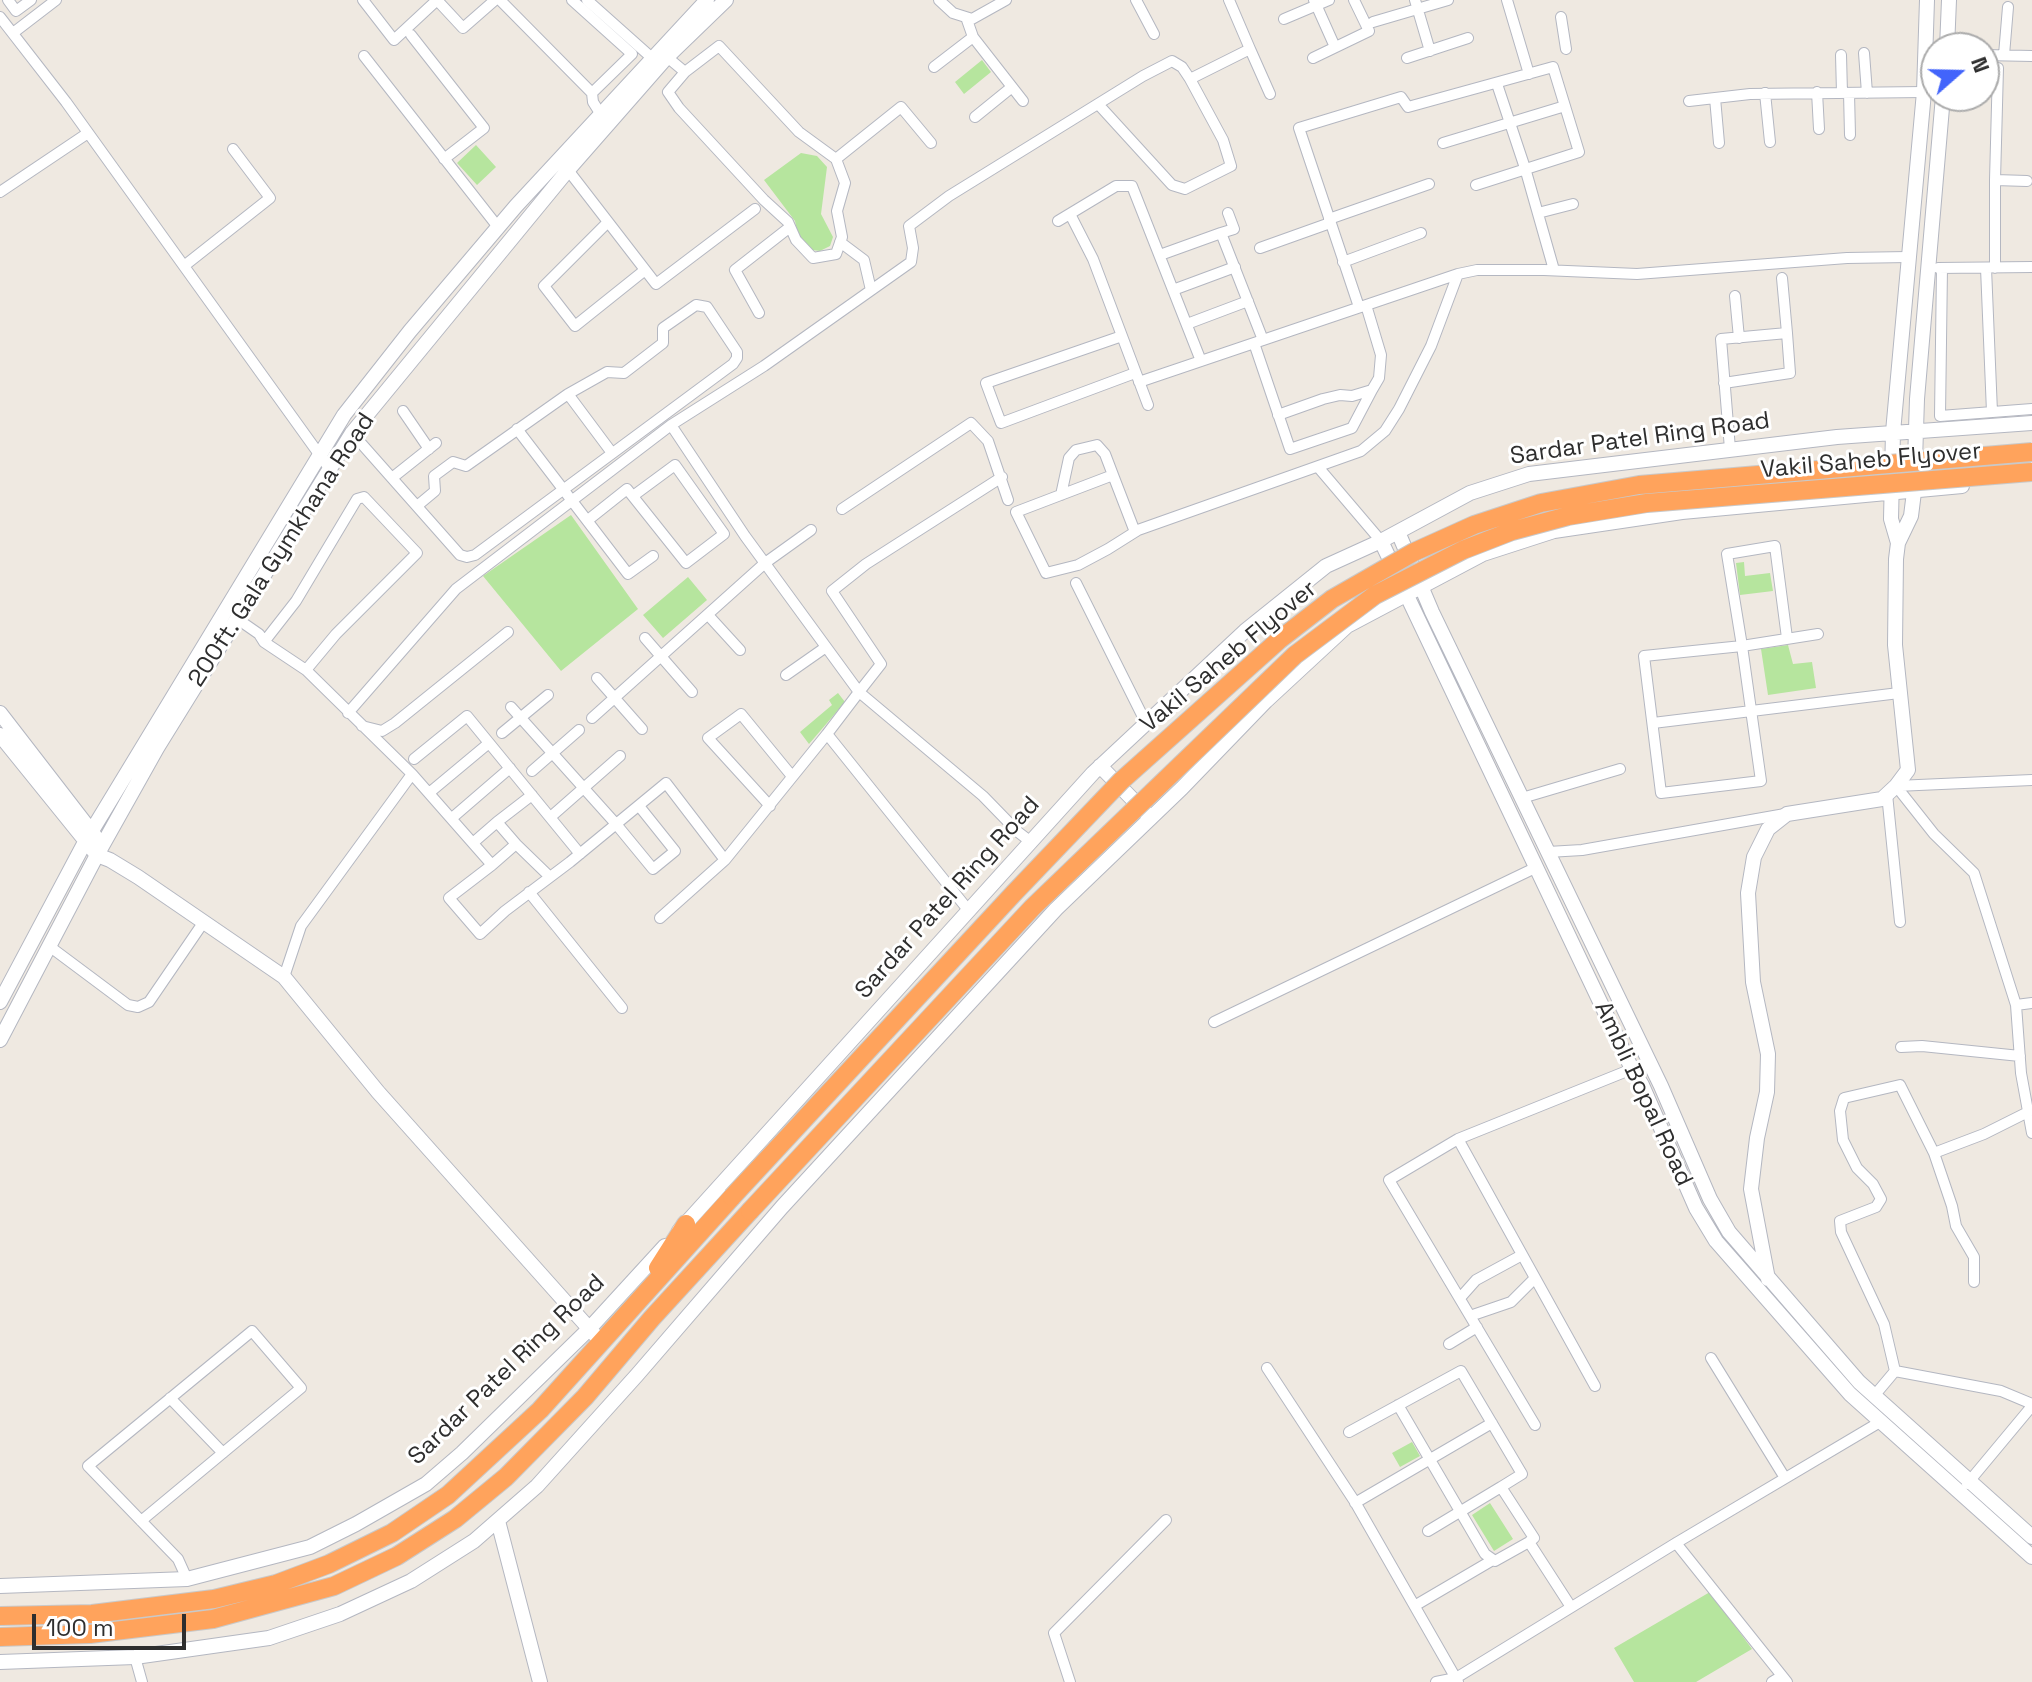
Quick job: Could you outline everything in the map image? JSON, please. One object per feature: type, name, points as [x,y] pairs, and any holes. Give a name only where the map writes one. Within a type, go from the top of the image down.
[{"type":"highway","name":"Vakil Saheb Flyover","points":[[723,1199],[1121,781],[1279,640],[1346,591],[1414,552],[1474,525],[1541,503],[1639,485],[2032,452]]},
{"type":"highway","name":"Vakil Saheb Flyover","points":[[746,1216],[1032,908],[1295,655],[1375,595],[1463,550],[1512,531],[1568,516],[1647,503],[2032,472]]},
{"type":"highway","name":"Sardar Patel Ring Road","points":[[0,1616],[92,1614],[214,1599],[276,1584],[329,1564],[392,1533],[448,1495],[540,1410],[596,1336],[628,1314],[723,1199]]},
{"type":"highway","points":[[0,1637],[104,1633],[213,1619],[334,1586],[397,1556],[455,1519],[506,1477],[585,1397],[746,1216]]},
{"type":"highway","points":[[628,1314],[686,1224]]},
{"type":"street","points":[[8,0],[16,11],[31,0]]},
{"type":"street","points":[[13,33],[56,0]]},
{"type":"street","points":[[363,0],[394,40],[437,0],[463,28],[500,0],[592,93],[593,102],[600,113]]},
{"type":"street","points":[[572,0],[632,54],[592,93]]},
{"type":"street","points":[[587,0],[659,57],[685,72]]},
{"type":"street","points":[[0,1002],[88,836],[324,462],[344,415],[498,227],[600,113],[659,57],[707,0]]},
{"type":"street","name":"200ft. Gala Gymkhana Road","points":[[0,1040],[49,946],[324,462],[352,433],[659,57],[726,0]]},
{"type":"street","points":[[939,0],[953,13],[972,19],[1006,0]]},
{"type":"street","points":[[1136,0],[1154,34]]},
{"type":"street","points":[[1229,0],[1270,94]]},
{"type":"street","points":[[1284,19],[1315,3],[1329,0]]},
{"type":"street","points":[[1313,58],[1369,31],[1354,0]]},
{"type":"street","points":[[1373,22],[1416,4],[1448,0]]},
{"type":"street","points":[[1507,0],[1529,74]]},
{"type":"street","points":[[1926,32],[1927,0]]},
{"type":"street","points":[[1948,32],[1949,0]]},
{"type":"street","points":[[1315,3],[1335,47]]},
{"type":"street","points":[[1416,4],[1430,51]]},
{"type":"street","points":[[2004,55],[2008,7]]},
{"type":"street","points":[[0,17],[88,133],[324,462]]},
{"type":"street","points":[[966,17],[973,37],[1023,101]]},
{"type":"street","points":[[1561,17],[1566,49]]},
{"type":"street","points":[[411,35],[484,128],[444,159]]},
{"type":"street","points":[[934,67],[973,37]]},
{"type":"street","points":[[1407,58],[1468,38]]},
{"type":"street","points":[[719,46],[799,132],[836,159],[845,183],[837,211],[842,237],[836,254],[813,258],[796,240],[788,222],[679,108],[668,92],[685,72],[719,46]]},
{"type":"street","points":[[1190,79],[1250,49]]},
{"type":"street","points":[[1864,53],[1867,93]]},
{"type":"street","points":[[1841,55],[1850,135]]},
{"type":"street","points":[[2000,55],[2032,56]]},
{"type":"street","points":[[364,56],[498,227]]},
{"type":"street","points":[[348,713],[456,589],[671,425],[764,366],[911,262],[913,248],[909,226],[949,196],[1098,104],[1172,61],[1182,67],[1190,79],[1223,140],[1231,166],[1185,189],[1172,185],[1098,104]]},
{"type":"street","points":[[1221,233],[1248,301],[1290,449],[1297,448],[1352,428],[1379,378],[1381,355],[1343,262],[1299,128],[1401,97],[1408,107],[1553,67],[1579,152],[1476,185]]},
{"type":"street","points":[[1497,84],[1554,270]]},
{"type":"street","points":[[975,117],[1012,87]]},
{"type":"street","points":[[1817,92],[1819,129]]},
{"type":"street","points":[[1689,101],[1765,93],[1920,92]]},
{"type":"street","points":[[1765,93],[1770,142]]},
{"type":"street","points":[[1715,98],[1719,143]]},
{"type":"street","points":[[1443,143],[1565,106]]},
{"type":"street","points":[[836,159],[901,107],[931,143]]},
{"type":"street","points":[[1548,852],[1582,850],[1882,799],[1908,770],[1895,645],[1894,592],[1898,543],[1891,519],[1893,432],[1922,112]]},
{"type":"street","points":[[1942,112],[1935,268],[1940,416],[2032,409]]},
{"type":"street","points":[[1992,412],[1990,268],[1997,112]]},
{"type":"street","points":[[0,192],[88,133]]},
{"type":"street","points":[[184,266],[270,198],[233,149]]},
{"type":"street","points":[[568,170],[656,284],[755,209]]},
{"type":"street","points":[[1995,180],[2027,181]]},
{"type":"street","points":[[1260,248],[1429,184]]},
{"type":"street","points":[[1058,221],[1116,186],[1132,186],[1201,361]]},
{"type":"street","points":[[1538,213],[1573,204]]},
{"type":"street","points":[[1160,255],[1234,229],[1228,213]]},
{"type":"street","points":[[1070,214],[1093,259],[1148,405]]},
{"type":"street","points":[[608,222],[544,286],[575,326],[645,270]]},
{"type":"street","points":[[759,313],[735,270],[790,227]]},
{"type":"street","points":[[1343,262],[1421,233]]},
{"type":"street","points":[[840,242],[864,260],[871,290]]},
{"type":"street","points":[[1122,336],[986,383],[1001,423],[1477,270],[1637,274],[1847,258],[1908,257]]},
{"type":"street","points":[[1173,290],[1235,267]]},
{"type":"street","points":[[1935,268],[2032,267]]},
{"type":"street","points":[[1898,543],[1911,516],[1917,399],[1935,268]]},
{"type":"street","points":[[1113,475],[1016,512],[1046,573],[1078,565],[1135,532],[1361,451],[1385,431],[1399,409],[1431,346],[1458,274]]},
{"type":"street","points":[[1724,383],[1790,373],[1782,278]]},
{"type":"street","points":[[1735,296],[1739,338]]},
{"type":"street","points":[[1187,324],[1248,301]]},
{"type":"street","points":[[352,433],[460,555],[467,557],[475,555],[733,364],[737,352],[707,307],[696,305],[663,328],[663,343],[624,373],[607,372],[568,394],[466,466],[453,462],[434,476],[435,491],[417,506]]},
{"type":"street","points":[[1730,449],[1721,339],[1787,333]]},
{"type":"street","points":[[1278,415],[1323,399],[1372,390]]},
{"type":"street","points":[[568,394],[612,453]]},
{"type":"street","points":[[392,478],[432,446],[403,411]]},
{"type":"street","points":[[842,509],[971,423],[988,441],[1008,500]]},
{"type":"street","name":"Sardar Patel Ring Road","points":[[0,1586],[187,1579],[310,1547],[426,1484],[596,1336],[686,1224],[723,1199],[969,911],[1100,766],[1245,631],[1326,566],[1480,489],[1529,474],[1893,432],[2032,423]]},
{"type":"street","points":[[671,425],[765,563],[859,692],[983,796],[1031,842]]},
{"type":"street","points":[[517,429],[628,574],[653,556]]},
{"type":"street","points":[[1061,495],[1069,458],[1076,450],[1097,445],[1105,454],[1135,532]]},
{"type":"street","points":[[588,520],[627,489],[686,563],[724,534],[675,465],[633,496]]},
{"type":"street","points":[[1318,467],[1381,541]]},
{"type":"street","points":[[660,918],[725,860],[881,664],[832,591],[866,564],[1002,477]]},
{"type":"street","points":[[0,1662],[135,1657],[269,1638],[340,1614],[411,1581],[474,1541],[537,1486],[758,1236],[1056,909],[1266,701],[1347,626],[1483,554],[1554,531],[1720,508],[1914,492],[2032,478]]},
{"type":"street","points":[[264,642],[296,601],[357,499],[364,497],[417,553],[336,634],[306,670]]},
{"type":"street","points":[[592,718],[765,563],[811,530]]},
{"type":"street","name":"Ambli Bopal Road","points":[[1398,532],[1661,1086],[1710,1199],[1729,1232],[1880,1422],[2032,1557]]},
{"type":"street","name":"Ambli Bopal Road","points":[[1381,541],[1642,1085],[1696,1208],[1716,1241],[1854,1388],[1874,1396],[2032,1537]]},
{"type":"street","points":[[1787,638],[1775,546],[1727,554],[1742,646],[1761,781],[1661,793],[1644,656],[1742,646],[1818,634]]},
{"type":"street","points":[[1076,583],[1146,723]]},
{"type":"street","points":[[708,615],[740,650]]},
{"type":"street","points":[[236,618],[259,634],[264,642],[306,670],[412,774],[492,865]]},
{"type":"street","points":[[360,726],[382,731],[389,727],[508,632]]},
{"type":"street","points":[[645,638],[692,692]]},
{"type":"street","points":[[786,675],[826,647]]},
{"type":"street","points":[[597,678],[642,729]]},
{"type":"street","points":[[1653,723],[1899,693]]},
{"type":"street","points":[[502,733],[548,695]]},
{"type":"street","points":[[511,707],[653,869],[675,851],[639,806]]},
{"type":"street","points":[[0,713],[88,836]]},
{"type":"street","points":[[770,806],[708,738],[741,714],[791,775]]},
{"type":"street","points":[[414,759],[467,716],[580,854]]},
{"type":"street","points":[[532,771],[579,730]]},
{"type":"street","points":[[827,734],[969,911]]},
{"type":"street","points":[[0,735],[103,853],[284,977],[378,1092],[596,1336]]},
{"type":"street","points":[[429,793],[489,743]]},
{"type":"street","points":[[554,814],[620,756]]},
{"type":"street","points":[[1100,766],[1151,817]]},
{"type":"street","points":[[452,818],[510,768]]},
{"type":"street","points":[[1522,798],[1620,769]]},
{"type":"street","points":[[284,977],[301,926],[412,774]]},
{"type":"street","points":[[1892,790],[2032,780]]},
{"type":"street","points":[[516,844],[449,898],[480,934],[666,783],[725,860]]},
{"type":"street","points":[[1892,790],[1900,922]]},
{"type":"street","points":[[1892,790],[1974,873],[2016,1005],[2032,1133]]},
{"type":"street","points":[[474,842],[532,795]]},
{"type":"street","points":[[1768,1279],[1751,1189],[1767,1092],[1768,1054],[1753,982],[1748,893],[1754,857],[1768,829],[1787,814]]},
{"type":"street","points":[[497,822],[549,876]]},
{"type":"street","points":[[1214,1022],[1537,867]]},
{"type":"street","points":[[529,892],[622,1008]]},
{"type":"street","points":[[49,946],[128,1005],[138,1007],[149,1002],[203,923]]},
{"type":"street","points":[[2016,1005],[2032,1003]]},
{"type":"street","points":[[1901,1047],[1922,1046],[2020,1056]]},
{"type":"street","points":[[1535,1425],[1389,1180],[1458,1139],[1632,1069]]},
{"type":"street","points":[[1895,1371],[1884,1324],[1841,1232],[1840,1221],[1876,1207],[1881,1199],[1873,1184],[1857,1168],[1843,1140],[1840,1111],[1844,1098],[1900,1085],[1934,1153],[1956,1226],[1974,1257],[1974,1282]]},
{"type":"street","points":[[1934,1153],[1984,1134],[2028,1112]]},
{"type":"street","points":[[1458,1139],[1595,1386]]},
{"type":"street","points":[[746,1216],[758,1236]]},
{"type":"street","points":[[1460,1298],[1476,1280],[1522,1255]]},
{"type":"street","points":[[1470,1316],[1511,1302],[1535,1278]]},
{"type":"street","points":[[678,1290],[696,1308]]},
{"type":"street","points":[[1449,1344],[1477,1327]]},
{"type":"street","points":[[141,1521],[301,1388],[252,1331],[88,1466],[141,1521],[178,1559],[187,1579]]},
{"type":"street","points":[[1711,1358],[1785,1478]]},
{"type":"street","points":[[1267,1368],[1355,1503],[1457,1680]]},
{"type":"street","points":[[1349,1432],[1461,1371],[1522,1474],[1428,1531]]},
{"type":"street","points":[[1874,1396],[1895,1371]]},
{"type":"street","points":[[1895,1371],[2001,1391],[2032,1405],[1959,1493]]},
{"type":"street","points":[[170,1398],[223,1453]]},
{"type":"street","points":[[1398,1405],[1491,1561]]},
{"type":"street","points":[[1436,1682],[1457,1680],[1571,1607],[1880,1422]]},
{"type":"street","points":[[1355,1503],[1492,1423]]},
{"type":"street","points":[[1416,1605],[1534,1538],[1501,1487]]},
{"type":"street","points":[[1070,1682],[1054,1633],[1166,1520]]},
{"type":"street","points":[[493,1524],[531,1682]]},
{"type":"street","points":[[493,1524],[540,1682]]},
{"type":"street","points":[[1529,1542],[1571,1607]]},
{"type":"street","points":[[1676,1543],[1785,1679],[1772,1682]]},
{"type":"street","points":[[135,1657],[142,1682]]},
{"type":"green space","points":[[982,60],[991,72],[964,94],[955,82]]},
{"type":"green space","points":[[476,145],[496,167],[477,185],[457,163]]},
{"type":"green space","points":[[801,153],[817,156],[827,167],[821,214],[833,237],[830,246],[820,251],[812,250],[798,236],[795,221],[764,180]]},
{"type":"green space","points":[[571,515],[638,609],[561,671],[483,576]]},
{"type":"green space","points":[[1744,562],[1745,576],[1770,573],[1773,591],[1740,595],[1736,563]]},
{"type":"green space","points":[[688,577],[707,600],[663,638],[643,615]]},
{"type":"green space","points":[[1788,645],[1793,664],[1812,662],[1816,688],[1768,695],[1761,649]]},
{"type":"green space","points":[[838,693],[845,702],[809,744],[800,732],[832,705],[829,700]]},
{"type":"green space","points":[[1412,1442],[1420,1456],[1400,1467],[1392,1453]]},
{"type":"green space","points":[[1490,1503],[1513,1539],[1494,1551],[1472,1515]]},
{"type":"green space","points":[[1710,1592],[1752,1649],[1696,1682],[1634,1682],[1614,1648]]}]
